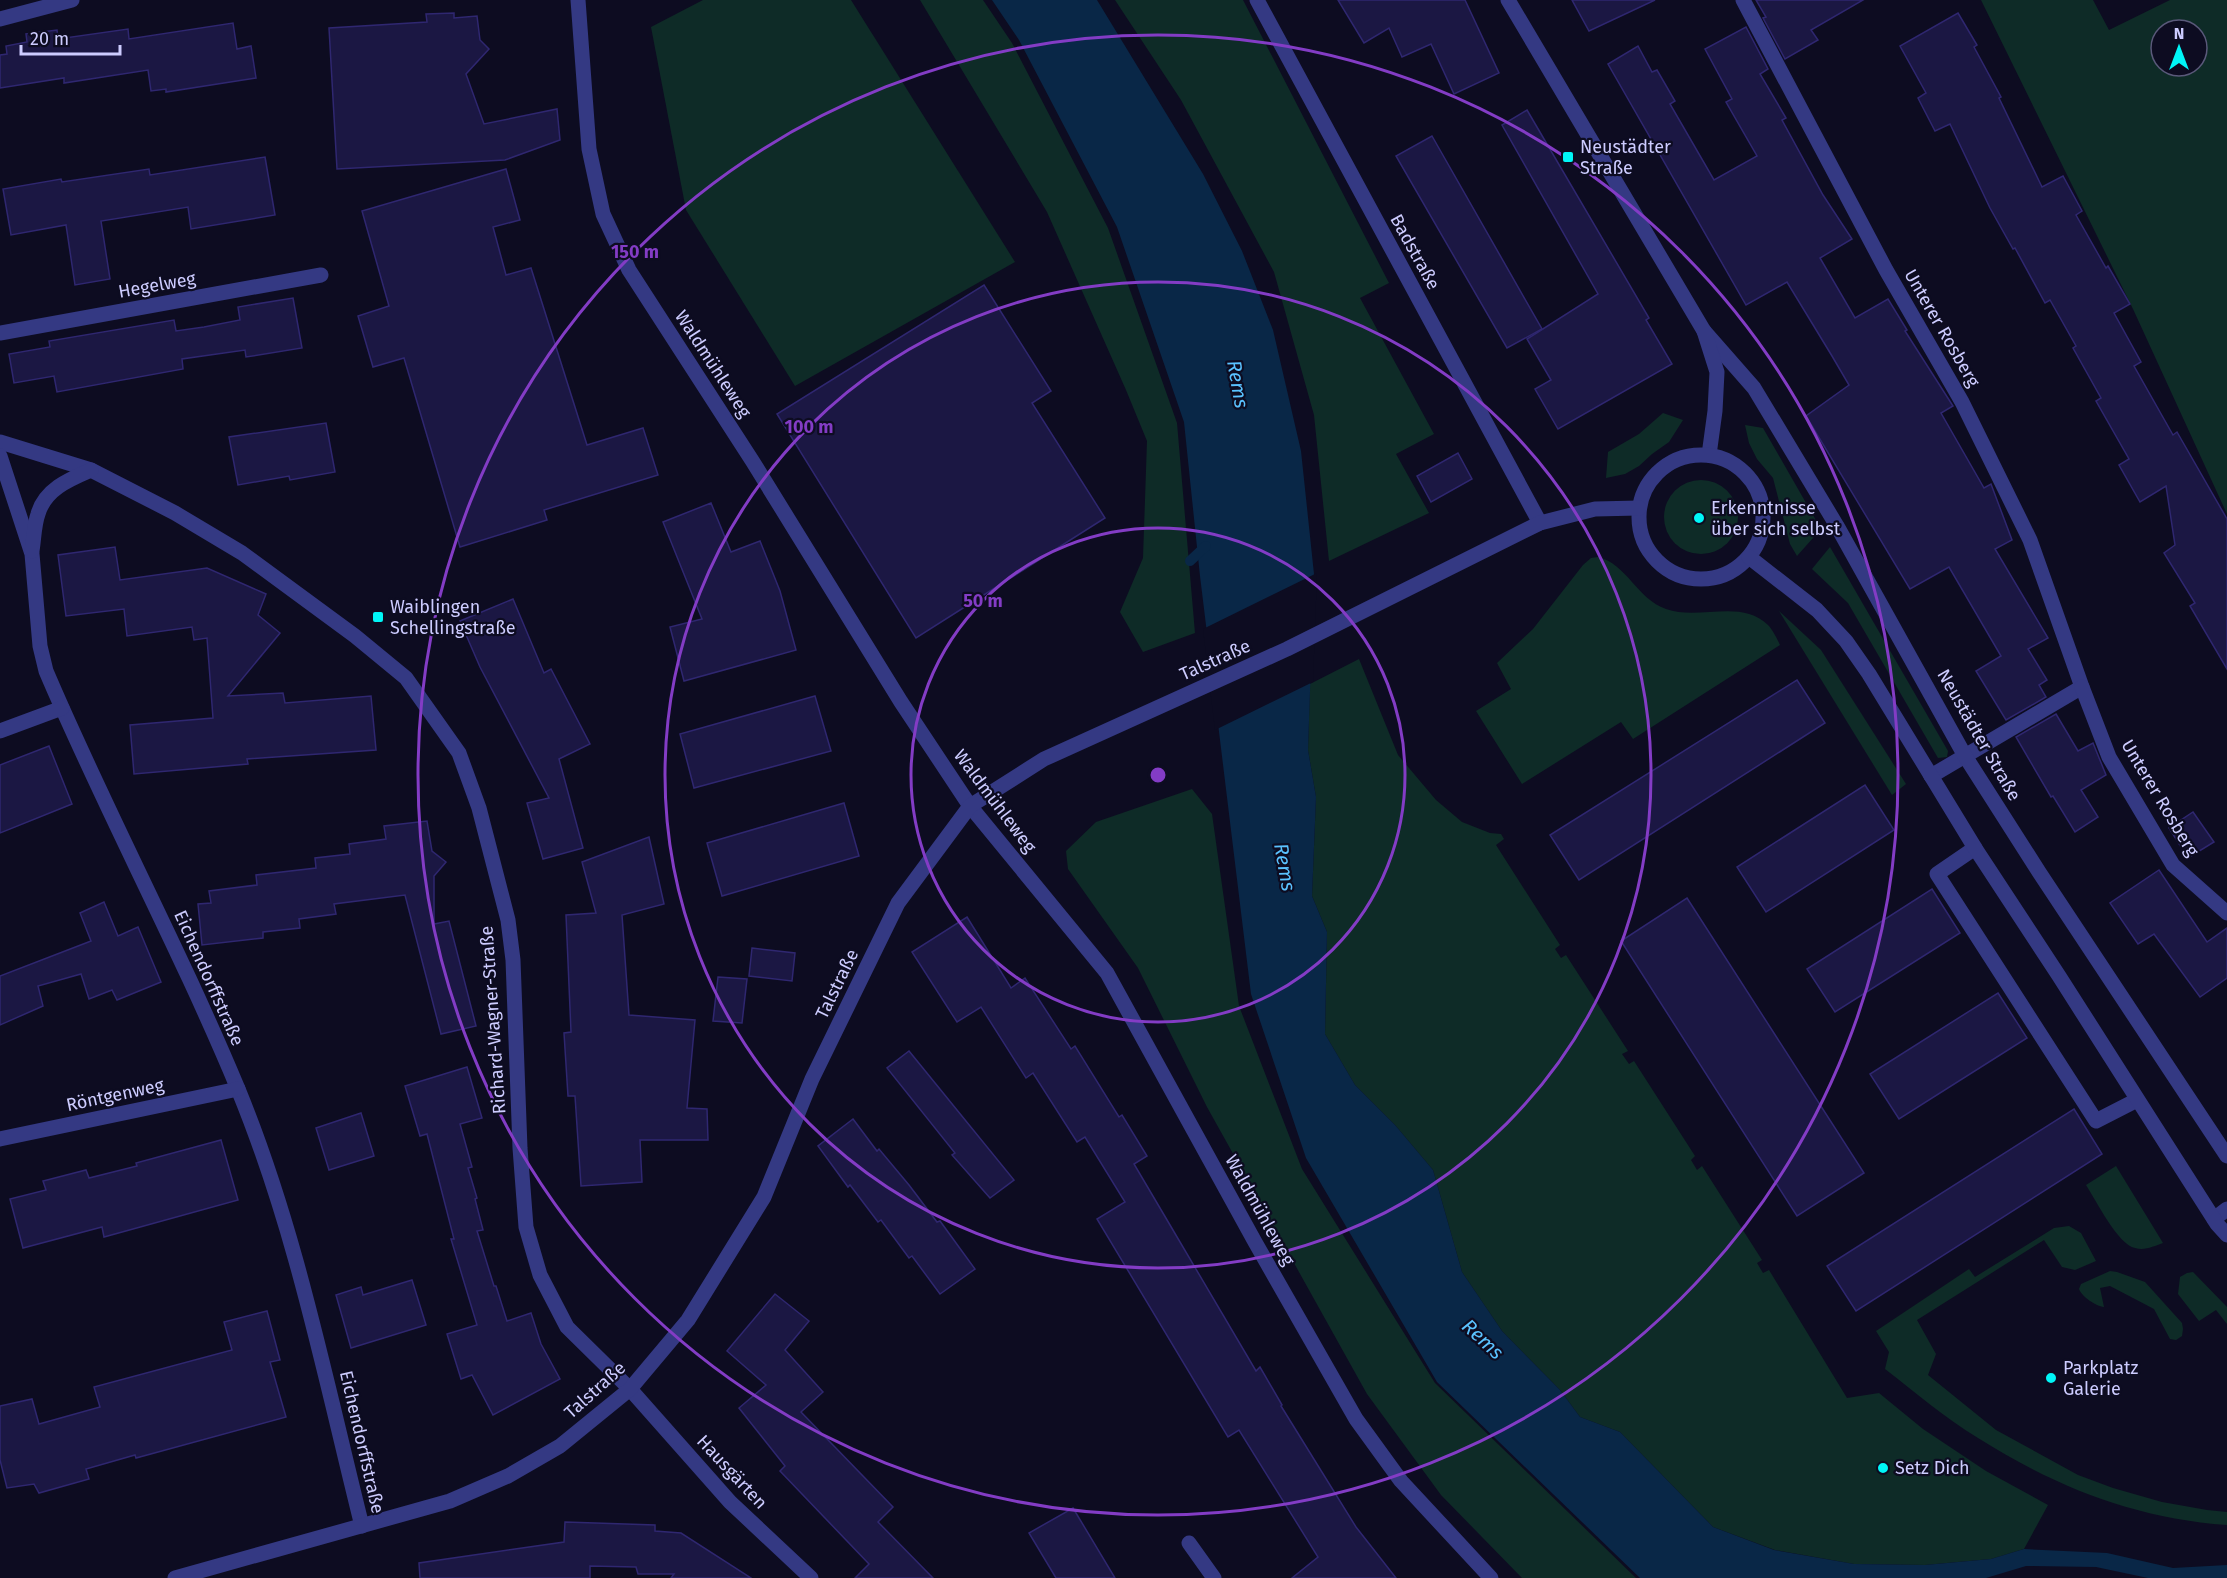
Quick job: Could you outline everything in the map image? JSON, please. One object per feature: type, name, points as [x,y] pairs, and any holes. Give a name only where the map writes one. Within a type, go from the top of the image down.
[{"type":"street","points":[[0,19],[72,0]]},
{"type":"street","name":"Waldmühleweg","points":[[578,0],[589,150],[603,214],[629,270],[753,462],[901,702],[970,806],[1107,973],[1255,1242],[1356,1419],[1401,1481],[1491,1578]]},
{"type":"street","name":"Badstraße","points":[[1257,0],[1540,523]]},
{"type":"street","name":"Neustädter Straße","points":[[1508,0],[1704,331],[1754,388],[1766,406],[1837,526],[1965,756],[2227,1156]]},
{"type":"street","name":"Unterer Rosberg","points":[[1743,0],[1886,270],[1962,402],[2030,540],[2109,757],[2173,865],[2227,913]]},
{"type":"street","name":"Hegelweg","points":[[0,333],[321,275]]},
{"type":"street","name":"Neustädter Straße","points":[[1704,331],[1717,372],[1709,455]]},
{"type":"street","name":"Richard-Wagner-Straße","points":[[0,442],[91,470],[176,513],[242,553],[355,636],[406,678],[459,753],[479,808],[507,920],[514,982],[520,1148],[526,1227],[540,1275],[567,1327],[630,1389]]},
{"type":"street","points":[[1709,455],[1729,461],[1747,474],[1759,491],[1764,512],[1762,533],[1754,552],[1739,567],[1720,577],[1700,580],[1680,577],[1662,567],[1648,552],[1640,534],[1638,514],[1642,494],[1653,477],[1668,464],[1688,456],[1709,455]]},
{"type":"street","name":"Eichendorffstraße","points":[[0,456],[32,554],[40,646],[46,671],[238,1089],[278,1198],[311,1312],[362,1526]]},
{"type":"street","points":[[32,554],[38,513],[51,492],[69,480],[91,470]]},
{"type":"street","name":"Talstraße","points":[[175,1578],[450,1501],[508,1476],[560,1446],[630,1389],[688,1320],[764,1197],[812,1079],[898,903],[970,806],[1044,759],[1287,649],[1540,523],[1594,509],[1640,508]]},
{"type":"street","points":[[1749,557],[1816,610],[1846,641],[1975,848],[2214,1219],[2227,1235]]},
{"type":"street","points":[[1931,776],[2082,687]]},
{"type":"street","points":[[0,731],[62,708]]},
{"type":"street","points":[[1975,848],[1937,874],[1966,920],[2096,1121],[2137,1100]]},
{"type":"street","name":"Röntgenweg","points":[[0,1139],[238,1089]]},
{"type":"street","points":[[2214,1219],[2227,1209]]},
{"type":"street","name":"Hausgärten","points":[[630,1389],[730,1502],[811,1578]]},
{"type":"street","points":[[1189,1543],[1214,1578]]},
{"type":"green space","points":[[703,0],[851,0],[1015,262],[795,386],[686,210],[651,27]]},
{"type":"green space","points":[[920,0],[983,0],[1012,43],[1108,228],[1177,423],[1195,633],[1143,652],[1120,612],[1143,558],[1147,441],[1047,212]]},
{"type":"green space","points":[[1115,0],[1243,0],[1389,283],[1360,298],[1434,434],[1396,454],[1429,513],[1329,561],[1314,415],[1274,272],[1181,100]]},
{"type":"green space","points":[[1981,0],[2093,0],[2109,30],[2170,0],[2227,0],[2227,514],[2133,309]]},
{"type":"green space","points":[[1663,413],[1683,420],[1669,442],[1625,474],[1606,478],[1608,452],[1639,434]]},
{"type":"green space","points":[[1745,425],[1763,428],[1821,529],[1797,556],[1790,544],[1773,478],[1757,459],[1749,443]]},
{"type":"green space","points":[[1701,480],[1715,483],[1727,491],[1735,503],[1738,517],[1735,531],[1727,543],[1715,551],[1701,554],[1687,551],[1675,543],[1667,531],[1664,517],[1667,503],[1675,491],[1687,483]]},
{"type":"green space","points":[[1830,547],[1948,751],[1947,757],[1938,758],[1848,603],[1812,569]]},
{"type":"green space","points":[[1598,557],[1617,567],[1647,598],[1666,609],[1692,613],[1733,611],[1745,613],[1757,617],[1768,625],[1780,645],[1633,739],[1621,722],[1522,784],[1476,711],[1511,689],[1497,663],[1533,629],[1583,565],[1591,558]]},
{"type":"green space","points":[[1779,611],[1821,650],[1906,784],[1892,795]]},
{"type":"green space","points":[[1359,659],[1398,755],[1436,800],[1462,822],[1490,833],[1501,834],[1504,839],[1496,845],[1560,945],[1555,949],[1561,958],[1566,955],[1628,1051],[1622,1054],[1629,1064],[1634,1061],[1695,1156],[1691,1160],[1697,1170],[1702,1166],[1762,1260],[1757,1263],[1763,1273],[1769,1270],[1847,1398],[1879,1393],[1923,1429],[1986,1471],[2048,1505],[2024,1549],[1991,1559],[1925,1565],[1854,1564],[1775,1550],[1713,1527],[1620,1432],[1580,1417],[1560,1390],[1502,1331],[1462,1272],[1433,1170],[1395,1125],[1355,1085],[1325,1034],[1327,932],[1312,896],[1316,797],[1308,750],[1310,684]]},
{"type":"green space","points":[[1192,789],[1212,814],[1239,1006],[1302,1169],[1435,1383],[1636,1578],[1522,1578],[1441,1495],[1367,1394],[1207,1107],[1138,968],[1068,869],[1066,851],[1096,822]]},
{"type":"green space","points":[[2116,1166],[2163,1243],[2142,1249],[2128,1245],[2101,1211],[2086,1185]]},
{"type":"green space","points":[[2069,1226],[2081,1233],[2096,1261],[2075,1270],[2062,1267],[2044,1240],[1917,1320],[1936,1354],[1928,1375],[1996,1430],[2078,1475],[2162,1502],[2227,1512],[2227,1525],[2160,1515],[2128,1507],[2067,1485],[2007,1456],[1966,1430],[1885,1369],[1889,1352],[1876,1331],[1969,1269],[1975,1277],[2054,1228]]},
{"type":"green space","points":[[2110,1271],[2145,1282],[2182,1323],[2182,1336],[2176,1340],[2170,1339],[2154,1309],[2110,1286],[2100,1288],[2104,1307],[2083,1295],[2079,1289],[2081,1284]]},
{"type":"green space","points":[[2193,1272],[2227,1307],[2227,1324],[2216,1310],[2199,1321],[2178,1294],[2180,1277]]},
{"type":"water","name":"Rems","points":[[992,0],[1097,0],[1203,174],[1242,251],[1273,330],[1301,451],[1314,574],[1308,750],[1316,797],[1312,896],[1327,932],[1325,1034],[1355,1085],[1395,1125],[1433,1170],[1462,1272],[1502,1331],[1560,1390],[1580,1417],[1620,1432],[1713,1527],[1774,1550],[1854,1564],[1925,1565],[1991,1559],[2024,1549],[2107,1553],[2173,1568],[2227,1565],[2227,1578],[2148,1578],[2096,1567],[2026,1566],[1986,1578],[1640,1578],[1437,1382],[1306,1158],[1251,994],[1200,576],[1184,422],[1117,227],[1019,40]]},
{"type":"pier","points":[[1317,573],[1313,682],[1215,730],[1203,629]]},
{"type":"building","points":[[1338,0],[1465,0],[1499,73],[1454,94],[1431,44],[1402,57],[1389,28],[1364,43]]},
{"type":"building","points":[[1572,0],[1655,0],[1589,31]]},
{"type":"building","points":[[1756,0],[1863,0],[1811,30],[1818,40],[1785,59]]},
{"type":"building","points":[[454,13],[454,18],[477,16],[480,40],[489,49],[466,74],[484,124],[557,109],[560,140],[505,160],[337,169],[329,28],[427,22],[426,14]]},
{"type":"building","points":[[1958,13],[1977,45],[1974,47],[2001,97],[1999,98],[2042,187],[2063,176],[2082,211],[2076,215],[2106,268],[2108,266],[2130,304],[2114,313],[2141,362],[2134,366],[2173,435],[2177,432],[2227,519],[2227,669],[2190,606],[2195,603],[2164,553],[2175,545],[2166,486],[2140,502],[2119,465],[2129,459],[2096,401],[2101,398],[2073,348],[2076,346],[2050,300],[2045,303],[2015,248],[2013,249],[1990,208],[1950,124],[1935,131],[1918,98],[1926,93],[1900,46]]},
{"type":"building","points":[[233,23],[237,49],[251,46],[256,78],[166,92],[166,89],[151,91],[148,70],[64,83],[64,78],[0,88],[0,55],[7,54],[6,46],[27,42],[26,34],[57,30],[58,39],[128,29],[129,39]]},
{"type":"building","points":[[1746,27],[1768,69],[1760,74],[1786,118],[1782,120],[1823,195],[1852,239],[1820,258],[1855,318],[1888,299],[1907,330],[1905,331],[1953,406],[1941,413],[1984,488],[1991,484],[2012,540],[1995,549],[2048,638],[2028,649],[2047,680],[2039,685],[2046,697],[2006,720],[1976,671],[2001,656],[1949,567],[1910,589],[1806,416],[1849,385],[1832,356],[1787,282],[1746,305],[1608,64],[1638,46],[1652,72],[1657,70],[1675,101],[1670,104],[1714,180],[1757,156],[1726,102],[1732,99],[1705,49]]},
{"type":"building","points":[[1527,110],[1649,318],[1646,320],[1672,364],[1558,429],[1535,389],[1551,380],[1527,339],[1598,294],[1502,125]]},
{"type":"building","points":[[1432,136],[1542,329],[1507,348],[1396,156]]},
{"type":"building","points":[[265,157],[275,215],[191,229],[188,207],[101,221],[110,279],[75,285],[66,225],[11,235],[3,189],[61,179],[62,182],[149,169],[150,175]]},
{"type":"building","points":[[506,169],[520,220],[493,227],[506,275],[531,268],[587,445],[643,428],[658,475],[544,510],[547,520],[460,547],[404,358],[373,367],[358,316],[389,306],[362,211]]},
{"type":"building","points":[[984,285],[1051,391],[1032,403],[1105,518],[916,638],[777,414]]},
{"type":"building","points":[[293,298],[302,348],[246,357],[245,350],[182,359],[183,369],[57,392],[54,376],[14,383],[9,354],[50,347],[49,341],[174,320],[176,331],[204,327],[240,320],[238,307]]},
{"type":"building","points":[[326,423],[335,472],[290,480],[289,476],[238,485],[229,437]]},
{"type":"building","points":[[1458,453],[1472,479],[1431,502],[1417,476]]},
{"type":"building","points":[[711,503],[731,552],[760,541],[780,591],[796,650],[684,681],[670,627],[702,619],[663,522]]},
{"type":"building","points":[[115,547],[120,580],[207,568],[266,594],[258,615],[280,633],[228,696],[283,693],[285,703],[371,696],[376,750],[247,759],[248,764],[134,774],[130,725],[213,718],[207,638],[194,640],[192,627],[127,636],[124,609],[66,616],[58,555]]},
{"type":"building","points":[[513,599],[544,673],[551,669],[590,744],[559,759],[583,848],[543,859],[527,803],[549,798],[480,667],[460,621]]},
{"type":"building","points":[[1797,680],[1825,723],[1579,880],[1550,835]]},
{"type":"building","points":[[815,696],[831,751],[694,788],[680,734]]},
{"type":"building","points":[[2056,714],[2078,751],[2093,743],[2106,775],[2081,790],[2098,817],[2075,832],[2053,796],[2051,797],[2016,737]]},
{"type":"building","points":[[49,746],[72,804],[0,833],[0,765]]},
{"type":"building","points":[[1865,785],[1894,830],[1766,912],[1737,867]]},
{"type":"building","points":[[844,803],[859,856],[722,896],[707,843]]},
{"type":"building","points":[[2193,812],[2214,842],[2188,858],[2169,828]]},
{"type":"building","points":[[427,821],[432,851],[446,862],[434,876],[434,924],[449,921],[476,1026],[441,1034],[405,895],[334,904],[336,914],[299,919],[300,928],[263,932],[263,938],[202,945],[198,904],[211,903],[209,891],[257,885],[256,875],[316,868],[315,858],[350,854],[349,844],[386,839],[384,826]]},
{"type":"building","points":[[649,837],[664,904],[622,915],[629,1015],[695,1020],[687,1108],[707,1109],[708,1140],[640,1140],[642,1182],[581,1186],[575,1096],[568,1096],[564,1033],[571,1032],[566,915],[596,913],[582,862]]},
{"type":"building","points":[[2159,870],[2207,942],[2227,928],[2227,978],[2200,997],[2154,934],[2138,944],[2110,903]]},
{"type":"building","points":[[1932,889],[1960,933],[1835,1012],[1807,969]]},
{"type":"building","points":[[1687,898],[1864,1173],[1797,1216],[1621,941]]},
{"type":"building","points":[[104,902],[118,936],[138,927],[161,982],[117,1000],[112,990],[89,999],[81,974],[38,986],[43,1006],[0,1025],[0,976],[91,941],[80,913]]},
{"type":"building","points":[[967,917],[1011,988],[1025,978],[1071,1049],[1075,1046],[1119,1117],[1122,1115],[1147,1156],[1134,1164],[1256,1371],[1260,1367],[1281,1406],[1356,1527],[1396,1578],[1292,1578],[1318,1557],[1239,1430],[1228,1437],[1097,1219],[1125,1202],[1085,1137],[1077,1142],[1033,1073],[1026,1078],[981,1007],[957,1022],[912,952]]},
{"type":"building","points":[[752,948],[795,953],[792,981],[749,976]]},
{"type":"building","points":[[718,977],[747,979],[742,1023],[713,1021]]},
{"type":"building","points":[[1998,993],[2027,1038],[1899,1119],[1870,1074]]},
{"type":"building","points":[[909,1051],[1014,1180],[990,1198],[952,1155],[955,1153],[887,1068]]},
{"type":"building","points":[[467,1067],[482,1118],[460,1124],[472,1167],[468,1168],[483,1230],[477,1231],[507,1321],[531,1313],[541,1344],[560,1379],[493,1415],[472,1375],[461,1379],[447,1334],[477,1325],[451,1239],[454,1239],[427,1134],[420,1136],[405,1086]]},
{"type":"building","points":[[2074,1109],[2102,1154],[1856,1311],[1827,1266]]},
{"type":"building","points":[[361,1113],[374,1156],[329,1170],[316,1128]]},
{"type":"building","points":[[853,1119],[937,1222],[940,1221],[975,1269],[940,1294],[912,1256],[909,1258],[881,1220],[878,1222],[850,1185],[848,1187],[818,1146]]},
{"type":"building","points":[[221,1140],[238,1200],[104,1237],[102,1227],[23,1248],[10,1199],[46,1190],[43,1181],[86,1170],[89,1178]]},
{"type":"building","points":[[412,1280],[426,1325],[351,1348],[336,1295],[361,1287],[363,1295]]},
{"type":"building","points":[[775,1294],[809,1321],[785,1350],[823,1392],[801,1412],[893,1507],[878,1522],[933,1578],[855,1578],[869,1564],[780,1471],[785,1466],[739,1408],[766,1385],[727,1351]]},
{"type":"building","points":[[267,1311],[280,1360],[270,1362],[286,1417],[136,1458],[135,1455],[86,1469],[89,1479],[39,1493],[34,1484],[7,1488],[0,1460],[0,1406],[32,1399],[39,1424],[100,1407],[94,1387],[232,1350],[224,1322]]},
{"type":"building","points":[[1073,1508],[1115,1578],[1056,1578],[1029,1533]]},
{"type":"building","points":[[565,1522],[655,1525],[655,1531],[681,1533],[751,1578],[671,1578],[674,1574],[638,1574],[636,1567],[590,1566],[590,1578],[420,1578],[419,1563],[564,1542]]},
{"type":"waterway","points":[[1190,561],[1206,546]]},
{"type":"place","name":"Neustädter Straße","points":[[1568,157]]},
{"type":"place","name":"Erkenntnisse über sich selbst","points":[[1699,518]]},
{"type":"place","name":"Waiblingen Schellingstraße","points":[[378,617]]},
{"type":"place","name":"Parkplatz Galerie","points":[[2051,1378]]},
{"type":"place","name":"Setz Dich","points":[[1883,1468]]}]
